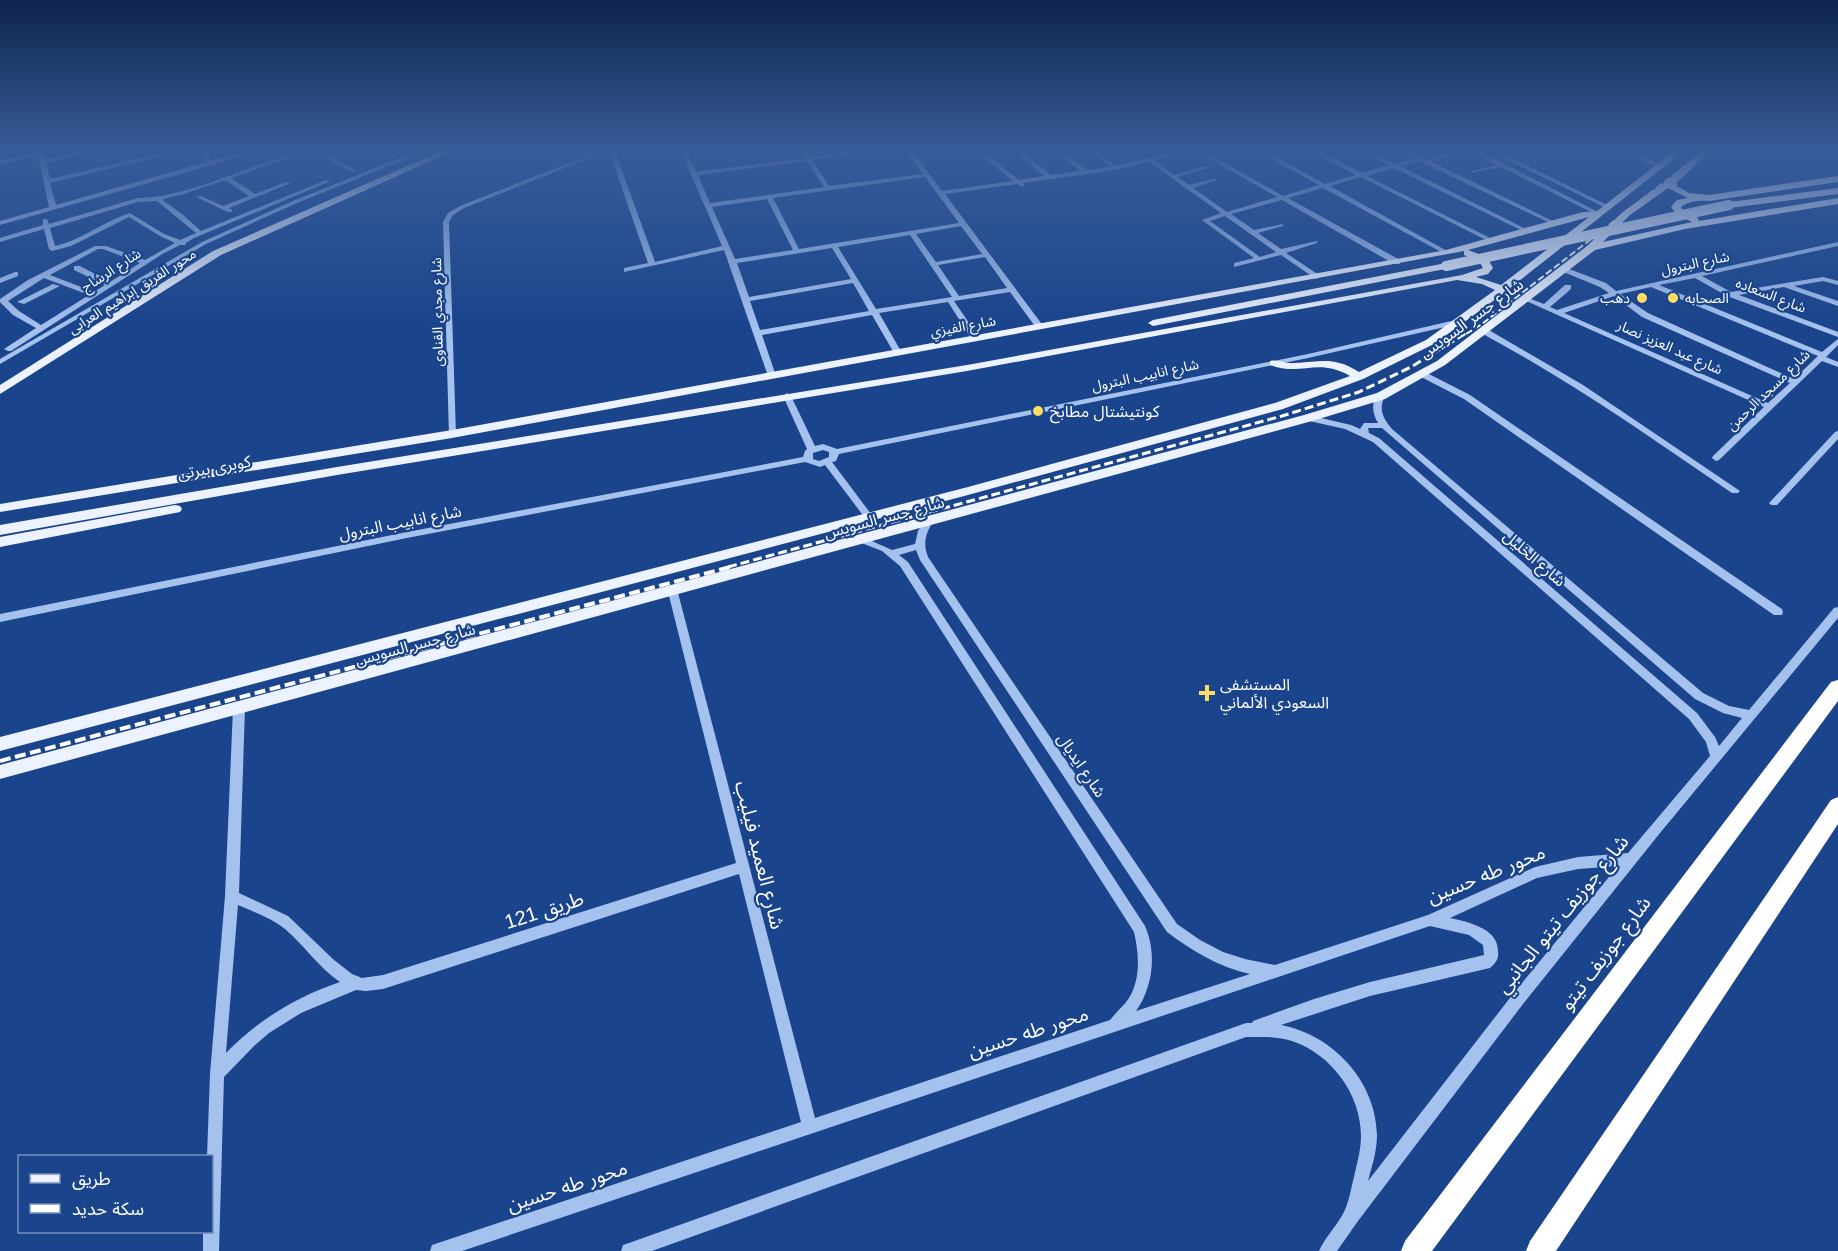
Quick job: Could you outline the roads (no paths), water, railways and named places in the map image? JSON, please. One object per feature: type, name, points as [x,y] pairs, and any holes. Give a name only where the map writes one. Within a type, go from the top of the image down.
[{"type":"highway","name":"شارع جوزيف تيتو","points":[[1415,1251],[1838,687]]},
{"type":"highway","points":[[1540,1251],[1838,806]]},
{"type":"main road","name":"محور الفريق إبراهيم العرابى","points":[[0,380],[172,271],[223,242],[299,209]]},
{"type":"main road","name":"محور الفريق إبراهيم العرابى","points":[[0,390],[217,253],[313,209]]},
{"type":"main road","points":[[1445,260],[1490,240],[1601,209]]},
{"type":"main road","name":"شارع جسر السويس","points":[[0,744],[1279,406],[1359,377],[1430,342],[1604,209]]},
{"type":"main road","name":"شارع جسر السويس","points":[[0,772],[673,592],[1381,396],[1422,374],[1484,331],[1591,248],[1632,209]]},
{"type":"main road","points":[[881,381],[908,368],[1532,242],[1643,213],[1666,209]]},
{"type":"main road","points":[[1678,209],[1684,215],[1709,222]]},
{"type":"main road","points":[[1591,248],[1635,236],[1787,209]]},
{"type":"main road","points":[[0,542],[295,487],[316,481],[337,471],[979,365],[1484,272],[1488,265],[1483,259],[1468,253],[1445,260],[1004,342],[889,360],[860,360]]},
{"type":"main road","name":"شارع الفيزي","points":[[430,438],[1397,262],[1445,260]]},
{"type":"main road","points":[[1457,277],[1484,281],[1502,289]]},
{"type":"main road","points":[[1274,363],[1294,368],[1330,363],[1341,366],[1359,377]]},
{"type":"main road","points":[[0,508],[430,438]]},
{"type":"main road","name":"كوبرى بيرتى","points":[[0,520],[399,452],[419,445],[430,438]]},
{"type":"main road","name":"كوبرى بيرتى","points":[[0,530],[337,471]]},
{"type":"main road","points":[[334,657],[326,664],[323,672],[326,679],[335,682]]},
{"type":"main road","points":[[282,671],[290,674],[294,680],[292,688],[284,696]]},
{"type":"street","points":[[0,223],[48,209]]},
{"type":"street","points":[[0,240],[105,209]]},
{"type":"street","points":[[172,209],[200,233]]},
{"type":"street","points":[[226,209],[241,216]]},
{"type":"street","name":"شارع الرشاح","points":[[1,353],[94,296],[145,261],[200,233],[257,209]]},
{"type":"street","points":[[0,362],[194,249],[278,209]]},
{"type":"street","name":"شارع مجدي القناوى","points":[[452,434],[448,217],[459,209]]},
{"type":"street","points":[[633,209],[652,264]]},
{"type":"street","points":[[711,209],[747,299],[772,376]]},
{"type":"street","points":[[776,209],[798,251]]},
{"type":"street","points":[[952,209],[1040,327]]},
{"type":"street","points":[[1218,209],[1316,277]]},
{"type":"street","points":[[1240,209],[1204,220],[1259,259]]},
{"type":"street","points":[[1305,209],[1397,262]]},
{"type":"street","points":[[1362,209],[1445,260]]},
{"type":"street","points":[[1428,209],[1490,240]]},
{"type":"street","points":[[1483,209],[1527,231]]},
{"type":"street","points":[[1525,209],[1554,223]]},
{"type":"street","points":[[43,211],[51,248],[60,248],[124,217],[132,216],[155,231],[194,249]]},
{"type":"street","points":[[733,262],[962,224]]},
{"type":"street","points":[[1252,233],[1281,225]]},
{"type":"street","points":[[912,232],[934,264],[976,339]]},
{"type":"street","points":[[1237,265],[1316,242]]},
{"type":"street","name":"شارع البترول","points":[[1559,312],[1615,293],[1838,244]]},
{"type":"street","points":[[834,245],[898,353]]},
{"type":"street","points":[[41,328],[3,303],[44,275],[94,248],[104,247],[145,261]]},
{"type":"street","points":[[627,270],[727,247]]},
{"type":"street","points":[[934,264],[986,255]]},
{"type":"street","points":[[76,268],[110,285]]},
{"type":"street","points":[[1564,269],[1597,282],[1645,315],[1795,382]]},
{"type":"street","points":[[0,281],[15,274]]},
{"type":"street","points":[[44,275],[94,296]]},
{"type":"street","name":"شارع السعاده","points":[[1695,275],[1730,294],[1838,335]]},
{"type":"street","points":[[1730,294],[1823,279],[1838,282]]},
{"type":"street","points":[[747,299],[855,281]]},
{"type":"street","points":[[1652,284],[1838,364]]},
{"type":"street","points":[[1784,285],[1838,304]]},
{"type":"street","points":[[10,297],[23,303],[56,286]]},
{"type":"street","points":[[1546,307],[1568,287]]},
{"type":"street","points":[[759,333],[1013,289]]},
{"type":"street","name":"شارع عبد العزيز نصار","points":[[1526,299],[1770,406]]},
{"type":"street","name":"شارع انابيب البترول","points":[[0,618],[810,454],[823,447],[835,452],[1274,363],[1460,321]]},
{"type":"street","points":[[1484,331],[1525,352],[1589,392],[1735,491]]},
{"type":"street","name":"شارع مسجد الرحمن","points":[[1716,458],[1838,341]]},
{"type":"street","points":[[1422,374],[1467,397],[1778,612]]},
{"type":"street","points":[[787,396],[816,464],[828,463],[834,459],[835,452]]},
{"type":"street","points":[[1381,396],[1377,411],[1385,426]]},
{"type":"street","name":"شارع الخليل","points":[[1308,418],[1365,433],[1376,440],[1677,701],[1701,724],[1712,740],[1716,756]]},
{"type":"street","points":[[1365,433],[1364,428],[1367,425],[1385,426]]},
{"type":"street","name":"شارع الخليل","points":[[1385,426],[1699,696],[1727,710],[1751,715]]},
{"type":"street","points":[[1774,503],[1838,434]]},
{"type":"street","points":[[828,463],[868,516]]},
{"type":"street","points":[[892,553],[919,546],[920,537],[928,522]]},
{"type":"street","points":[[862,540],[892,553],[904,564],[1140,930],[1146,957],[1143,983],[1132,1007],[1113,1026]]},
{"type":"street","name":"شارع ايديال","points":[[919,546],[922,558],[1172,927],[1199,947],[1229,962],[1276,972]]},
{"type":"street","name":"شارع العميد فيليب","points":[[673,592],[810,1127]]},
{"type":"street","name":"شارع جوزيف تيتو الجانبي","points":[[1327,1251],[1352,1215],[1518,999],[1631,859],[1838,611]]},
{"type":"street","points":[[1677,701],[1692,704],[1699,696]]},
{"type":"street","points":[[213,1200],[217,1074],[232,896],[239,708]]},
{"type":"street","name":"محور طه حسين","points":[[438,1251],[1430,920],[1535,873],[1578,863],[1631,859]]},
{"type":"street","name":"طريق 121","points":[[217,1074],[243,1044],[292,1008],[322,994],[356,983],[383,982],[743,867]]},
{"type":"street","points":[[232,896],[274,914],[290,925],[317,954],[356,983]]},
{"type":"street","points":[[628,1251],[1341,997],[1436,972],[1485,963],[1491,959],[1493,952],[1490,943],[1483,936],[1474,931],[1430,920]]},
{"type":"street","points":[[1246,1030],[1276,1029],[1308,1039],[1327,1052],[1358,1090],[1366,1112],[1369,1135],[1352,1215]]},
{"type":"street","points":[[211,1251],[212,1233]]},
{"type":"railway","points":[[1466,334],[1629,209]]},
{"type":"railway","points":[[728,567],[1282,416],[1359,392],[1411,367],[1468,332]]},
{"type":"railway","points":[[0,761],[734,566]]},
{"type":"place","name":"دهب","points":[[1642,298]]},
{"type":"place","name":"الصحابه","points":[[1673,298]]},
{"type":"place","name":"كونتيشتال مطابخ","points":[[1038,411]]},
{"type":"place","name":"المستشفى السعودي الألماني","points":[[1207,693]]}]
